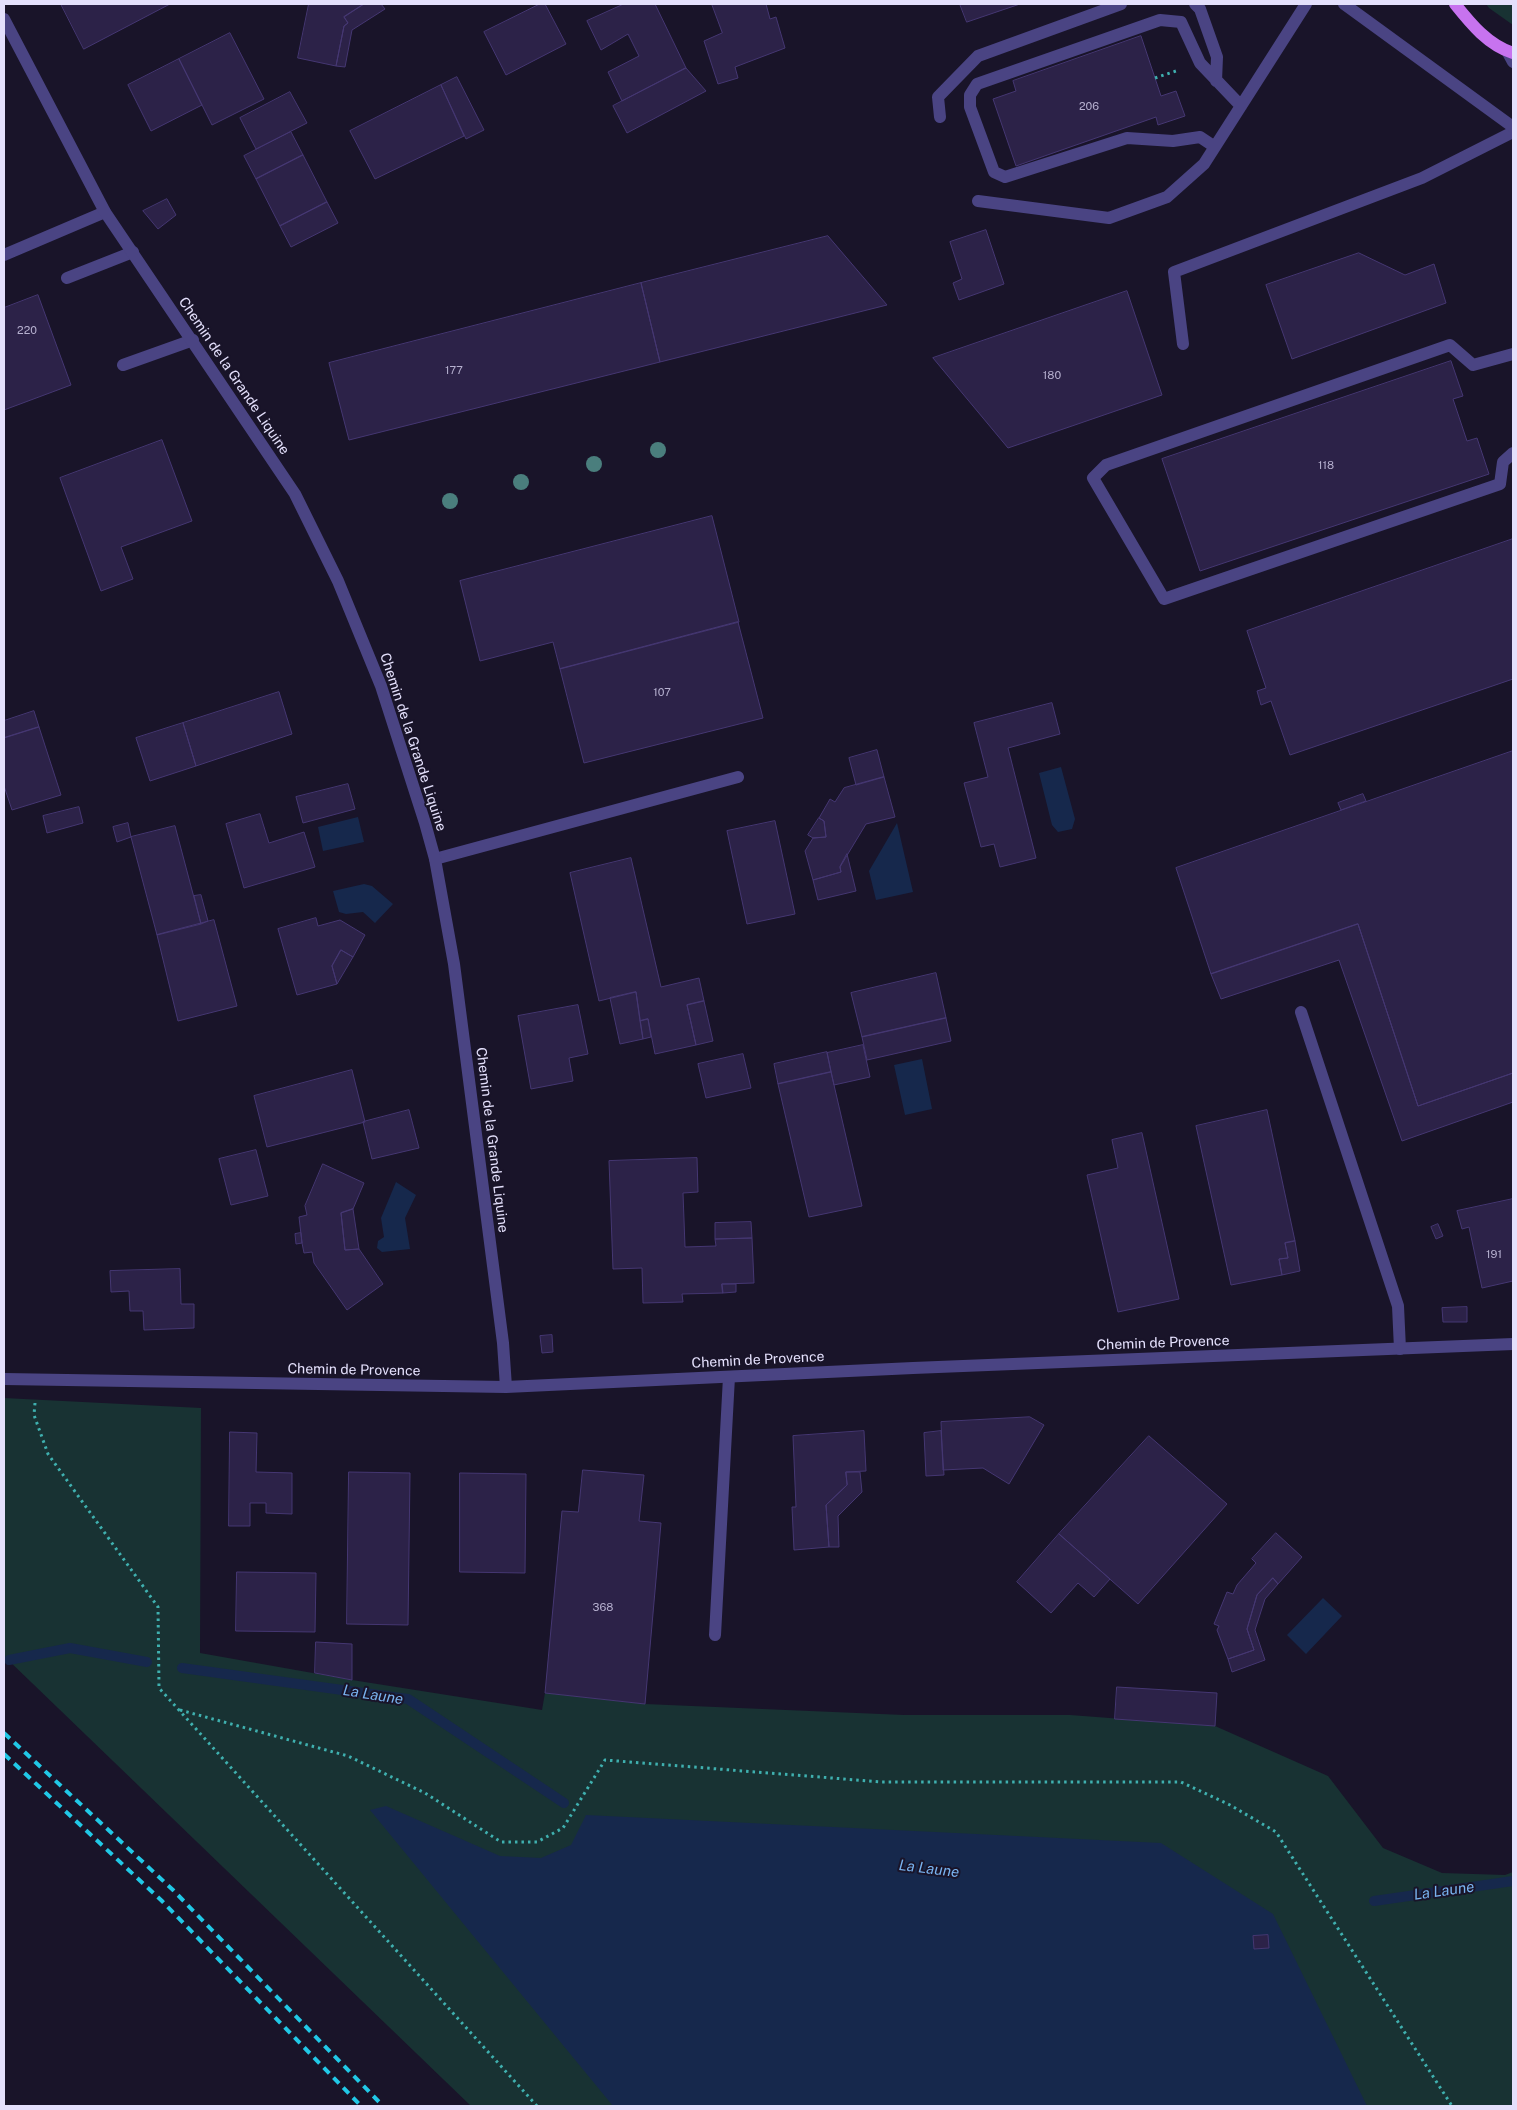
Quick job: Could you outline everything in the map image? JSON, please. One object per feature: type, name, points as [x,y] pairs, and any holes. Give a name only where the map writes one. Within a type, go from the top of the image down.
[{"type":"main road","points":[[1455,4],[1476,31],[1511,56]]},
{"type":"street","points":[[940,118],[938,97],[978,56],[1121,4]]},
{"type":"street","points":[[1195,4],[1200,9],[1217,57],[1216,81]]},
{"type":"street","points":[[978,202],[1109,218],[1167,197],[1204,164],[1306,4]]},
{"type":"street","points":[[1344,4],[1513,127]]},
{"type":"street","name":"Chemin de la Grande Liquine","points":[[4,19],[105,212],[295,494],[338,581],[381,686],[426,823],[454,964],[503,1343],[506,1387]]},
{"type":"street","points":[[1215,147],[1200,137],[1174,141],[1127,138],[1005,177],[994,172],[970,107],[970,95],[978,84],[1160,20],[1181,22],[1200,63],[1241,106]]},
{"type":"street","points":[[1184,344],[1174,272],[1422,178],[1513,132]]},
{"type":"street","points":[[4,255],[105,212]]},
{"type":"street","points":[[67,278],[133,252]]},
{"type":"street","points":[[124,365],[193,340]]},
{"type":"street","points":[[1513,354],[1473,365],[1450,345],[1106,465],[1093,478],[1164,599],[1500,484],[1503,462],[1513,453]]},
{"type":"street","points":[[434,859],[738,777]]},
{"type":"street","points":[[1301,1012],[1398,1306],[1400,1349]]},
{"type":"street","name":"Chemin de Provence","points":[[4,1379],[506,1387],[1513,1344]]},
{"type":"street","points":[[715,1635],[729,1377]]},
{"type":"path","points":[[37,1380],[34,1415],[48,1454],[158,1607],[159,1688],[537,2106]]},
{"type":"path","points":[[180,1710],[348,1756],[425,1793],[501,1842],[538,1842],[562,1828],[605,1760],[882,1782],[1181,1782],[1230,1805],[1276,1832],[1452,2106]]},
{"type":"green space","points":[[1486,4],[1513,4],[1513,25],[1489,8]]},
{"type":"green space","points":[[4,1398],[201,1408],[200,1653],[352,1680],[542,1710],[545,1693],[645,1704],[904,1715],[1070,1715],[1215,1726],[1328,1776],[1383,1848],[1442,1873],[1505,1875],[1513,1872],[1513,2106],[471,2106],[4,1656]]},
{"type":"water","points":[[1061,767],[1075,819],[1072,829],[1058,832],[1052,825],[1039,773]]},
{"type":"water","points":[[358,817],[364,842],[323,851],[318,827]]},
{"type":"water","points":[[897,823],[913,892],[876,900],[869,871]]},
{"type":"water","points":[[364,884],[372,886],[393,904],[375,923],[363,912],[346,914],[339,912],[333,891]]},
{"type":"water","points":[[922,1059],[932,1109],[905,1115],[894,1065]]},
{"type":"water","points":[[396,1182],[416,1195],[405,1218],[410,1249],[382,1252],[377,1248],[378,1241],[384,1237],[381,1218]]},
{"type":"water","points":[[1323,1598],[1342,1616],[1306,1654],[1287,1635]]},
{"type":"water","points":[[386,1806],[500,1856],[541,1858],[571,1845],[586,1815],[1161,1843],[1273,1914],[1367,2106],[613,2106],[370,1810]]},
{"type":"building","points":[[61,4],[170,4],[84,49]]},
{"type":"building","points":[[309,4],[364,4],[344,17],[348,23],[344,26],[336,66],[298,58]]},
{"type":"building","points":[[364,4],[381,4],[385,9],[352,30],[345,67],[336,66],[344,26],[348,23],[344,17]]},
{"type":"building","points":[[540,4],[545,4],[566,44],[506,75],[484,32]]},
{"type":"building","points":[[624,4],[655,4],[686,68],[622,101],[608,72],[639,56],[628,34],[601,50],[587,21]]},
{"type":"building","points":[[712,4],[766,4],[770,19],[776,17],[785,48],[735,67],[738,78],[718,84],[704,41],[722,33]]},
{"type":"building","points":[[960,4],[1020,4],[967,22]]},
{"type":"building","points":[[230,33],[264,99],[212,125],[179,59]]},
{"type":"building","points":[[1141,36],[1161,96],[1176,91],[1185,116],[1158,125],[1156,117],[1016,166],[993,99],[1016,91],[1013,81]]},
{"type":"building","points":[[179,59],[202,105],[151,131],[128,85]]},
{"type":"building","points":[[686,68],[706,91],[627,133],[613,106]]},
{"type":"building","points":[[457,77],[484,130],[466,139],[441,85]]},
{"type":"building","points":[[441,85],[464,136],[375,179],[350,131]]},
{"type":"building","points":[[290,92],[307,123],[256,149],[240,118]]},
{"type":"building","points":[[291,132],[303,155],[256,179],[244,156]]},
{"type":"building","points":[[303,155],[327,202],[280,226],[256,179]]},
{"type":"building","points":[[167,199],[176,215],[158,229],[143,211]]},
{"type":"building","points":[[327,202],[338,223],[291,247],[280,226]]},
{"type":"building","points":[[986,230],[1004,284],[959,300],[953,283],[962,279],[950,242]]},
{"type":"building","points":[[828,236],[887,305],[660,362],[641,283]]},
{"type":"building","points":[[1359,253],[1405,275],[1434,264],[1446,303],[1292,359],[1266,285]]},
{"type":"building","points":[[641,283],[660,362],[349,440],[329,363]]},
{"type":"building","points":[[1127,291],[1162,395],[1008,448],[933,358]]},
{"type":"building","points":[[38,295],[71,385],[4,410],[4,308]]},
{"type":"building","points":[[1451,361],[1463,396],[1453,399],[1467,441],[1477,438],[1489,474],[1200,571],[1162,459]]},
{"type":"building","points":[[162,440],[192,521],[121,547],[133,579],[101,591],[60,478]]},
{"type":"building","points":[[712,516],[739,622],[560,669],[553,642],[480,661],[460,581]]},
{"type":"building","points":[[1513,539],[1513,679],[1290,755],[1271,701],[1261,705],[1257,691],[1266,688],[1247,631]]},
{"type":"building","points":[[738,622],[763,718],[584,763],[560,669]]},
{"type":"building","points":[[279,692],[292,734],[196,766],[183,723]]},
{"type":"building","points":[[1052,703],[1060,734],[1008,748],[1036,858],[1000,867],[994,844],[981,847],[964,783],[988,777],[974,723]]},
{"type":"building","points":[[34,711],[39,727],[4,738],[4,721]]},
{"type":"building","points":[[183,723],[196,766],[150,781],[136,738]]},
{"type":"building","points":[[39,727],[61,795],[12,810],[4,786],[4,738]]},
{"type":"building","points":[[877,750],[884,777],[856,785],[849,758]]},
{"type":"building","points":[[1513,751],[1513,1073],[1418,1106],[1358,924],[1211,974],[1176,868]]},
{"type":"building","points":[[884,777],[895,817],[866,824],[840,867],[841,872],[813,880],[805,851],[813,838],[826,837],[824,821],[819,818],[830,799],[835,802],[844,788]]},
{"type":"building","points":[[348,784],[355,809],[303,823],[296,797]]},
{"type":"building","points":[[1363,794],[1366,801],[1341,810],[1338,803]]},
{"type":"building","points":[[79,807],[83,823],[47,833],[43,816]]},
{"type":"building","points":[[260,814],[269,843],[304,832],[315,867],[244,888],[226,824]]},
{"type":"building","points":[[819,818],[824,821],[826,837],[813,838],[808,835]]},
{"type":"building","points":[[775,821],[795,914],[747,924],[727,831]]},
{"type":"building","points":[[128,823],[131,837],[117,842],[113,827]]},
{"type":"building","points":[[175,826],[201,924],[157,935],[131,837]]},
{"type":"building","points":[[847,854],[856,891],[818,900],[813,880],[841,872],[840,867]]},
{"type":"building","points":[[631,858],[661,987],[699,978],[704,1001],[687,1005],[696,1045],[655,1054],[648,1019],[640,1021],[636,992],[599,1001],[570,873]]},
{"type":"building","points":[[201,895],[208,921],[201,924],[194,896]]},
{"type":"building","points":[[316,918],[318,926],[340,920],[365,935],[353,957],[341,950],[332,966],[337,984],[297,995],[278,929]]},
{"type":"building","points":[[214,920],[237,1006],[178,1021],[157,935]]},
{"type":"building","points":[[1358,924],[1418,1106],[1513,1073],[1513,1102],[1402,1141],[1339,960],[1221,999],[1211,974]]},
{"type":"building","points":[[341,950],[353,957],[337,984],[332,966]]},
{"type":"building","points":[[936,973],[946,1018],[862,1037],[851,993]]},
{"type":"building","points":[[636,992],[643,1039],[620,1044],[610,998]]},
{"type":"building","points":[[704,1001],[713,1041],[696,1045],[687,1005]]},
{"type":"building","points":[[578,1005],[588,1054],[569,1058],[573,1081],[531,1089],[518,1016]]},
{"type":"building","points":[[946,1018],[951,1041],[867,1060],[862,1037]]},
{"type":"building","points":[[648,1019],[651,1037],[643,1039],[640,1021]]},
{"type":"building","points":[[863,1045],[870,1077],[834,1085],[827,1053]]},
{"type":"building","points":[[827,1052],[831,1072],[778,1084],[774,1064]]},
{"type":"building","points":[[743,1054],[751,1088],[706,1098],[698,1064]]},
{"type":"building","points":[[352,1070],[365,1122],[267,1147],[254,1096]]},
{"type":"building","points":[[831,1072],[862,1206],[809,1217],[778,1084]]},
{"type":"building","points":[[409,1110],[419,1148],[372,1159],[363,1122]]},
{"type":"building","points":[[1267,1110],[1295,1241],[1285,1243],[1288,1258],[1279,1259],[1282,1275],[1231,1285],[1196,1126]]},
{"type":"building","points":[[1142,1133],[1179,1299],[1118,1312],[1087,1175],[1118,1168],[1112,1140]]},
{"type":"building","points":[[256,1150],[268,1196],[231,1205],[219,1159]]},
{"type":"building","points":[[697,1158],[698,1192],[683,1193],[685,1247],[716,1246],[715,1239],[752,1238],[754,1283],[722,1284],[723,1293],[682,1294],[683,1302],[643,1303],[642,1268],[613,1269],[609,1161]]},
{"type":"building","points":[[323,1164],[364,1183],[353,1209],[341,1213],[345,1250],[359,1249],[383,1284],[347,1310],[314,1263],[312,1252],[304,1253],[302,1243],[299,1217],[307,1215],[305,1206]]},
{"type":"building","points":[[1513,1199],[1513,1281],[1482,1288],[1469,1227],[1462,1229],[1457,1211]]},
{"type":"building","points":[[353,1209],[359,1249],[345,1250],[341,1213]]},
{"type":"building","points":[[751,1222],[752,1238],[715,1239],[715,1223]]},
{"type":"building","points":[[1438,1224],[1443,1236],[1436,1239],[1431,1227]]},
{"type":"building","points":[[301,1233],[302,1243],[296,1244],[295,1234]]},
{"type":"building","points":[[1295,1241],[1300,1271],[1282,1275],[1279,1259],[1288,1258],[1285,1243]]},
{"type":"building","points":[[180,1269],[181,1304],[194,1304],[194,1328],[144,1330],[143,1311],[130,1311],[129,1291],[111,1292],[110,1271]]},
{"type":"building","points":[[722,1284],[736,1284],[736,1292],[723,1293]]},
{"type":"building","points":[[1467,1307],[1467,1322],[1443,1322],[1442,1308]]},
{"type":"building","points":[[552,1335],[553,1352],[542,1353],[540,1336]]},
{"type":"building","points":[[1030,1417],[1044,1425],[1009,1484],[983,1468],[943,1470],[941,1422]]},
{"type":"building","points":[[864,1431],[866,1471],[846,1472],[847,1485],[826,1505],[829,1547],[794,1550],[792,1507],[796,1507],[793,1436]]},
{"type":"building","points":[[941,1431],[944,1475],[926,1476],[924,1433]]},
{"type":"building","points":[[230,1432],[257,1433],[256,1472],[292,1473],[292,1514],[266,1513],[266,1503],[250,1503],[250,1526],[229,1526]]},
{"type":"building","points":[[1149,1436],[1227,1504],[1138,1604],[1059,1534]]},
{"type":"building","points":[[583,1470],[644,1475],[639,1521],[661,1523],[645,1704],[545,1693],[562,1511],[578,1512]]},
{"type":"building","points":[[349,1472],[410,1473],[408,1625],[347,1624]]},
{"type":"building","points":[[846,1472],[860,1472],[862,1492],[838,1516],[839,1547],[829,1547],[826,1505],[847,1485]]},
{"type":"building","points":[[460,1473],[526,1474],[525,1573],[460,1572]]},
{"type":"building","points":[[1276,1533],[1302,1557],[1278,1584],[1273,1578],[1257,1595],[1247,1629],[1254,1650],[1228,1659],[1217,1630],[1219,1626],[1214,1624],[1227,1592],[1233,1594],[1237,1585],[1256,1563],[1252,1559]]},
{"type":"building","points":[[1059,1534],[1110,1579],[1094,1597],[1078,1583],[1051,1613],[1017,1582]]},
{"type":"building","points":[[237,1572],[316,1573],[315,1632],[236,1631]]},
{"type":"building","points":[[1273,1578],[1278,1584],[1265,1599],[1255,1630],[1265,1660],[1232,1672],[1228,1659],[1254,1650],[1247,1629],[1257,1595]]},
{"type":"building","points":[[316,1642],[352,1644],[352,1680],[315,1673]]},
{"type":"building","points":[[1117,1687],[1217,1693],[1215,1726],[1115,1719]]},
{"type":"building","points":[[1268,1935],[1269,1948],[1254,1949],[1253,1936]]},
{"type":"waterway","name":"La Laune","points":[[9,1660],[70,1648],[147,1662]]},
{"type":"waterway","name":"La Laune","points":[[182,1668],[408,1699],[564,1803]]},
{"type":"waterway","name":"La Laune","points":[[1374,1901],[1513,1881]]},
{"type":"railway","points":[[4,1733],[173,1890],[383,2106]]},
{"type":"railway","points":[[4,1754],[162,1901],[361,2106]]}]
